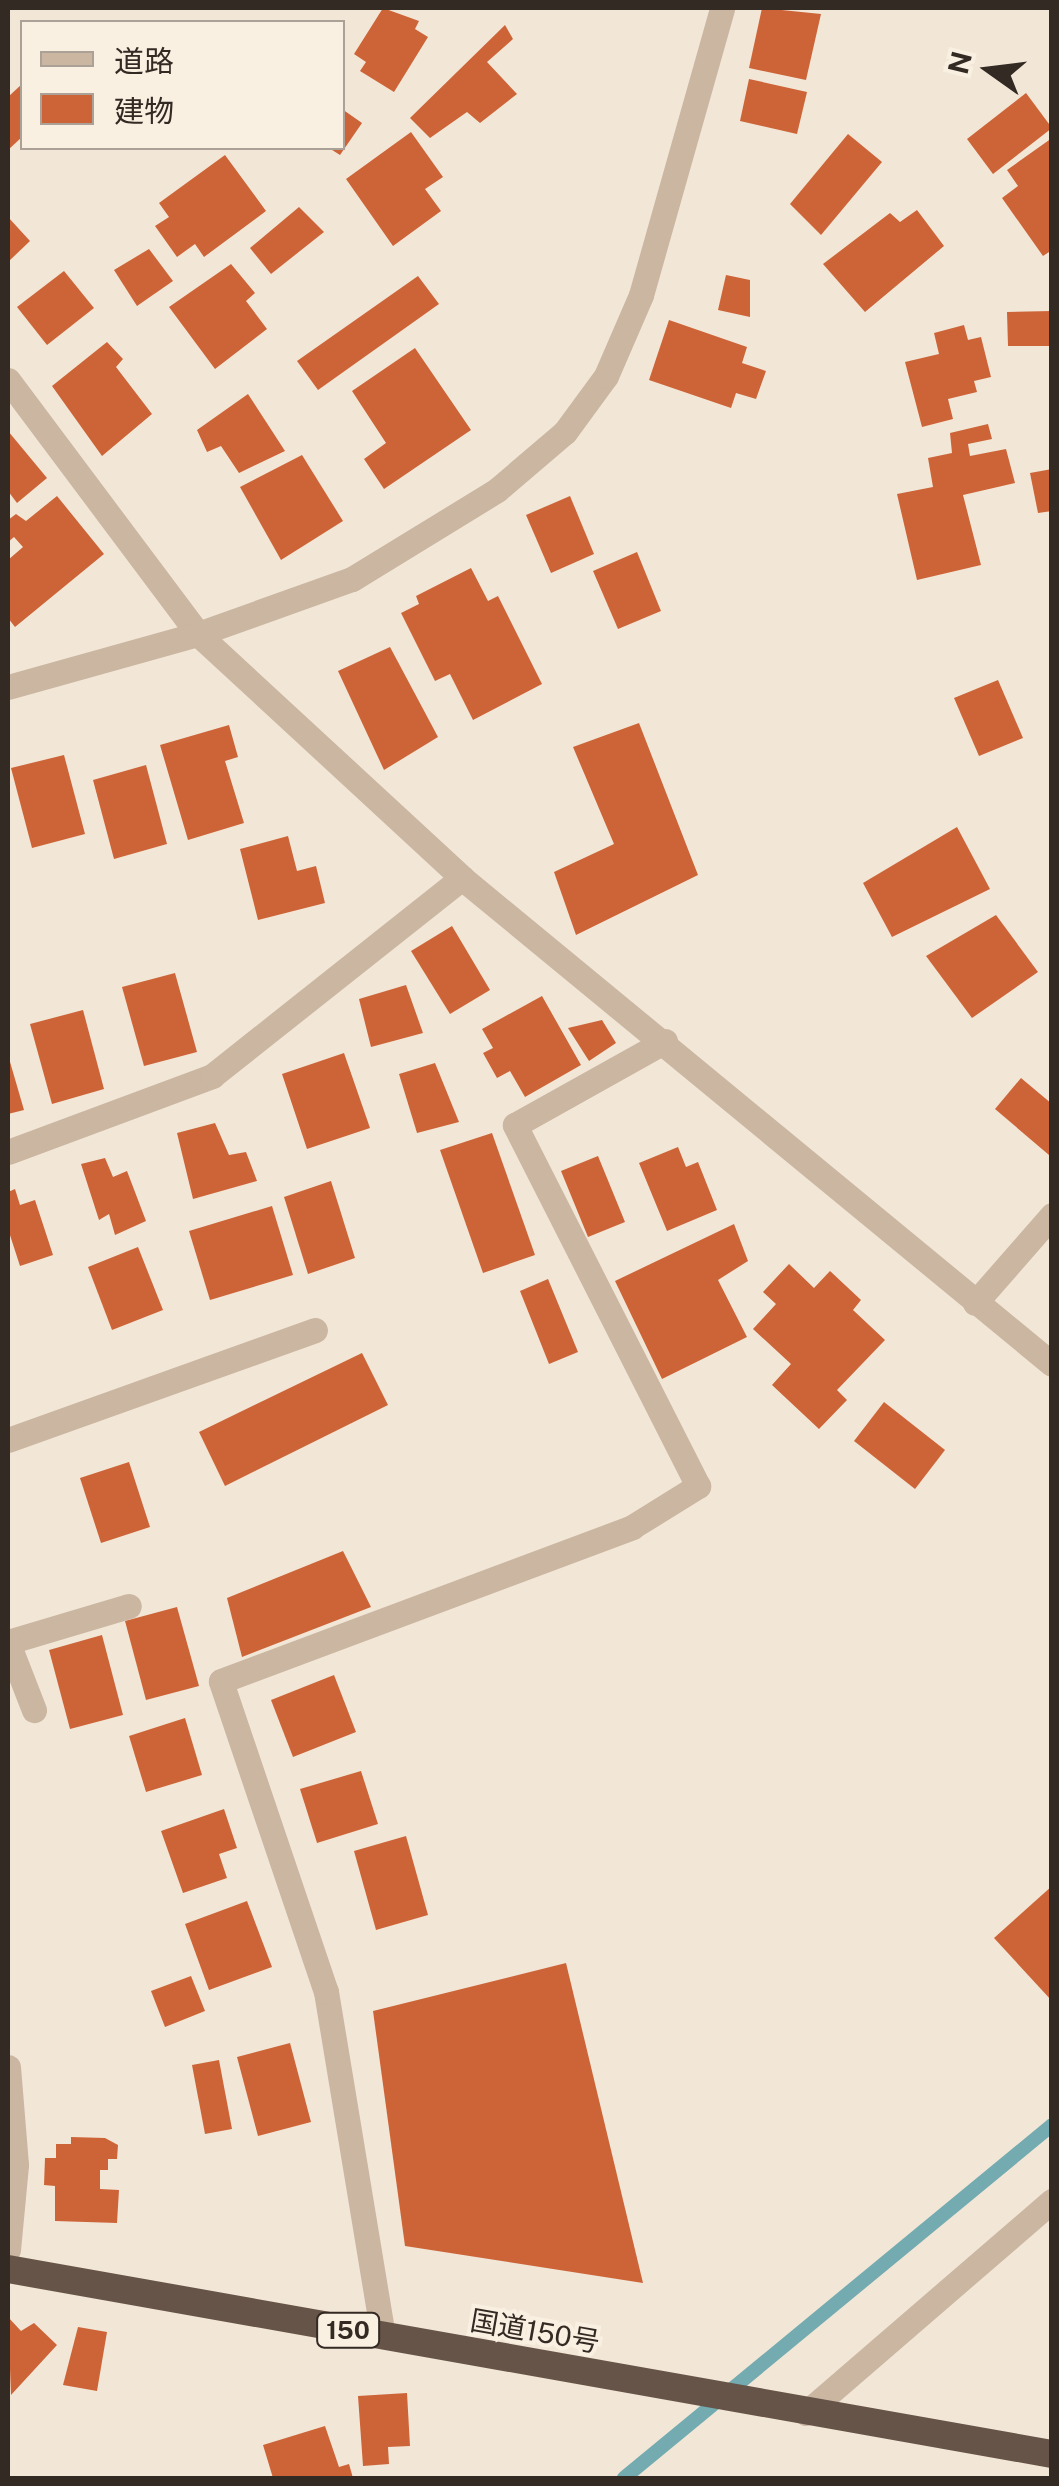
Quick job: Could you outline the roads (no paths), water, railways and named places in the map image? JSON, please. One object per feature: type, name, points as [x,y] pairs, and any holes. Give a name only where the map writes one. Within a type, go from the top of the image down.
[{"type":"highway","name":"国道150号","points":[[8,2269],[806,2414],[1052,2454]]},
{"type":"street","points":[[8,687],[198,634],[352,579],[422,541],[497,490],[564,432],[606,376],[641,295],[722,8]]},
{"type":"street","points":[[8,380],[198,634],[462,878],[665,1041],[1052,1364]]},
{"type":"street","points":[[8,1152],[212,1076],[462,878]]},
{"type":"street","points":[[384,2336],[326,1992],[221,1681],[632,1526],[698,1486],[516,1125],[665,1041]]},
{"type":"street","points":[[975,1303],[1052,1215]]},
{"type":"street","points":[[8,1440],[315,1330]]},
{"type":"street","points":[[34,1710],[8,1642],[129,1606]]},
{"type":"street","points":[[8,2068],[16,2165],[8,2250]]},
{"type":"street","points":[[806,2414],[1052,2201]]},
{"type":"waterway","points":[[624,2478],[1052,2125]]}]
